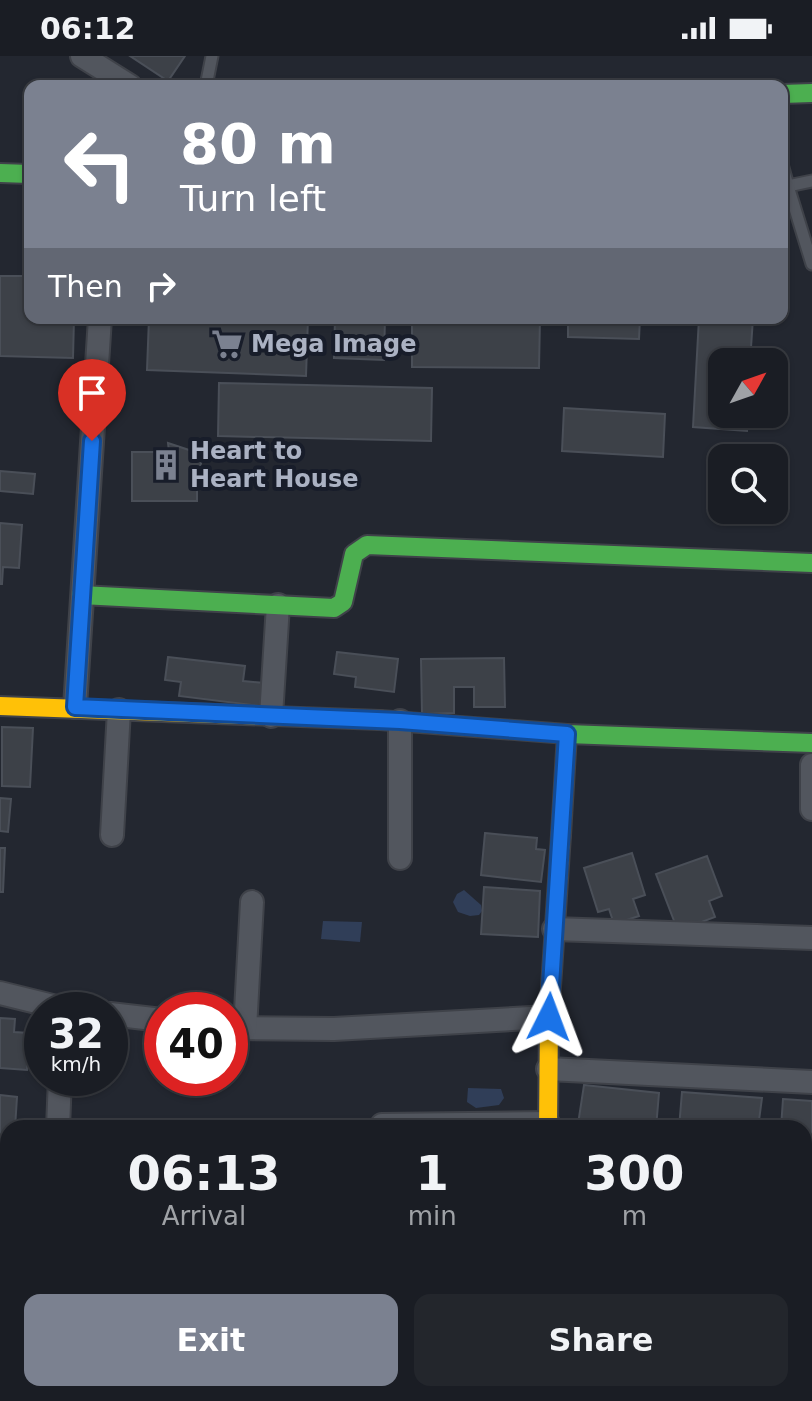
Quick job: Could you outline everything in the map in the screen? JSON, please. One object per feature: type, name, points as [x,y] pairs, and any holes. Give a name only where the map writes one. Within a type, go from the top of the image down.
[{"type":"street","points":[[82,56],[120,80]]},
{"type":"street","points":[[788,94],[812,93]]},
{"type":"street","points":[[0,173],[24,174]]},
{"type":"street","points":[[75,707],[100,324]]},
{"type":"street","points":[[81,595],[334,608],[343,602],[354,554],[367,545],[812,563]]},
{"type":"street","points":[[271,716],[278,605]]},
{"type":"street","points":[[0,706],[400,721],[567,734],[812,743]]},
{"type":"street","points":[[112,835],[119,710]]},
{"type":"street","points":[[400,721],[400,858]]},
{"type":"street","points":[[548,1120],[549,1017],[567,734]]},
{"type":"street","points":[[812,765],[812,809]]},
{"type":"street","points":[[241,992],[252,902]]},
{"type":"street","points":[[554,929],[812,938]]},
{"type":"street","points":[[0,993],[24,999]]},
{"type":"street","points":[[248,1028],[334,1029],[549,1017]]},
{"type":"street","points":[[548,1069],[812,1082]]},
{"type":"street","points":[[58,1120],[59,1096]]},
{"type":"lane","points":[[209,80],[212,56]]},
{"type":"lane","points":[[812,181],[788,186],[812,264]]},
{"type":"water","points":[[464,890],[481,905],[479,915],[458,912],[453,902],[457,894]]},
{"type":"water","points":[[323,921],[362,922],[360,942],[321,939]]},
{"type":"water","points":[[468,1088],[501,1089],[504,1098],[499,1105],[476,1108],[467,1102]]},
{"type":"building","points":[[130,56],[185,56],[166,80]]},
{"type":"building","points":[[0,276],[24,276],[24,324],[74,324],[73,358],[0,356]]},
{"type":"building","name":"Mega Image","points":[[149,324],[308,324],[306,376],[147,370]]},
{"type":"building","points":[[335,324],[385,324],[384,360],[334,358]]},
{"type":"building","points":[[412,324],[540,324],[539,368],[412,367]]},
{"type":"building","points":[[568,324],[640,324],[639,339],[568,337]]},
{"type":"building","points":[[699,324],[753,324],[751,348],[708,348],[708,428],[747,428],[747,431],[693,427]]},
{"type":"building","points":[[219,383],[432,388],[431,441],[218,436]]},
{"type":"building","points":[[564,408],[665,414],[663,457],[562,451]]},
{"type":"building","name":"Heart to Heart House","points":[[168,443],[204,455],[197,475],[197,501],[132,501],[132,452],[169,452]]},
{"type":"building","points":[[0,471],[35,474],[33,494],[0,491]]},
{"type":"building","points":[[0,523],[22,525],[19,568],[3,567],[2,584],[0,584]]},
{"type":"building","points":[[337,652],[398,659],[394,692],[355,687],[356,677],[334,674]]},
{"type":"building","points":[[168,657],[245,666],[243,681],[264,683],[261,706],[179,696],[181,682],[165,680]]},
{"type":"building","points":[[504,658],[505,707],[474,707],[474,687],[454,687],[454,713],[422,714],[421,659]]},
{"type":"building","points":[[2,727],[33,728],[30,787],[2,786]]},
{"type":"building","points":[[0,798],[11,799],[8,832],[0,831]]},
{"type":"building","points":[[485,833],[537,838],[536,849],[545,850],[541,882],[481,875]]},
{"type":"building","points":[[0,848],[5,848],[3,892],[0,892]]},
{"type":"building","points":[[632,853],[645,895],[633,899],[639,916],[614,924],[609,909],[598,912],[584,868]]},
{"type":"building","points":[[707,856],[722,896],[709,901],[715,917],[678,931],[656,874]]},
{"type":"building","points":[[484,887],[540,891],[538,937],[481,934]]},
{"type":"building","points":[[0,1018],[15,1019],[14,1032],[24,1033],[24,1070],[0,1068]]},
{"type":"building","points":[[584,1085],[659,1093],[657,1120],[579,1120]]},
{"type":"building","points":[[682,1092],[762,1098],[759,1120],[680,1120]]},
{"type":"building","points":[[0,1095],[17,1097],[16,1120],[0,1120]]},
{"type":"building","points":[[783,1099],[812,1101],[812,1120],[782,1120]]},
{"type":"traffic: fast","points":[[788,94],[812,93]]},
{"type":"traffic: fast","points":[[0,173],[24,174]]},
{"type":"traffic: fast","points":[[81,595],[334,608],[343,602],[354,554],[367,545],[812,563]]},
{"type":"traffic: fast","points":[[380,720],[567,734],[812,743]]},
{"type":"traffic: fast","points":[[561,835],[567,734]]},
{"type":"traffic: slow","points":[[0,706],[380,720]]},
{"type":"traffic: slow","points":[[548,1120],[549,1017],[561,835]]},
{"type":"place","name":"Mega Image","points":[[227,344]]},
{"type":"place","name":"Heart to Heart House","points":[[166,465]]},
{"type":"route","points":[[92,441],[75,707],[400,721],[567,734],[549,1017]]}]
